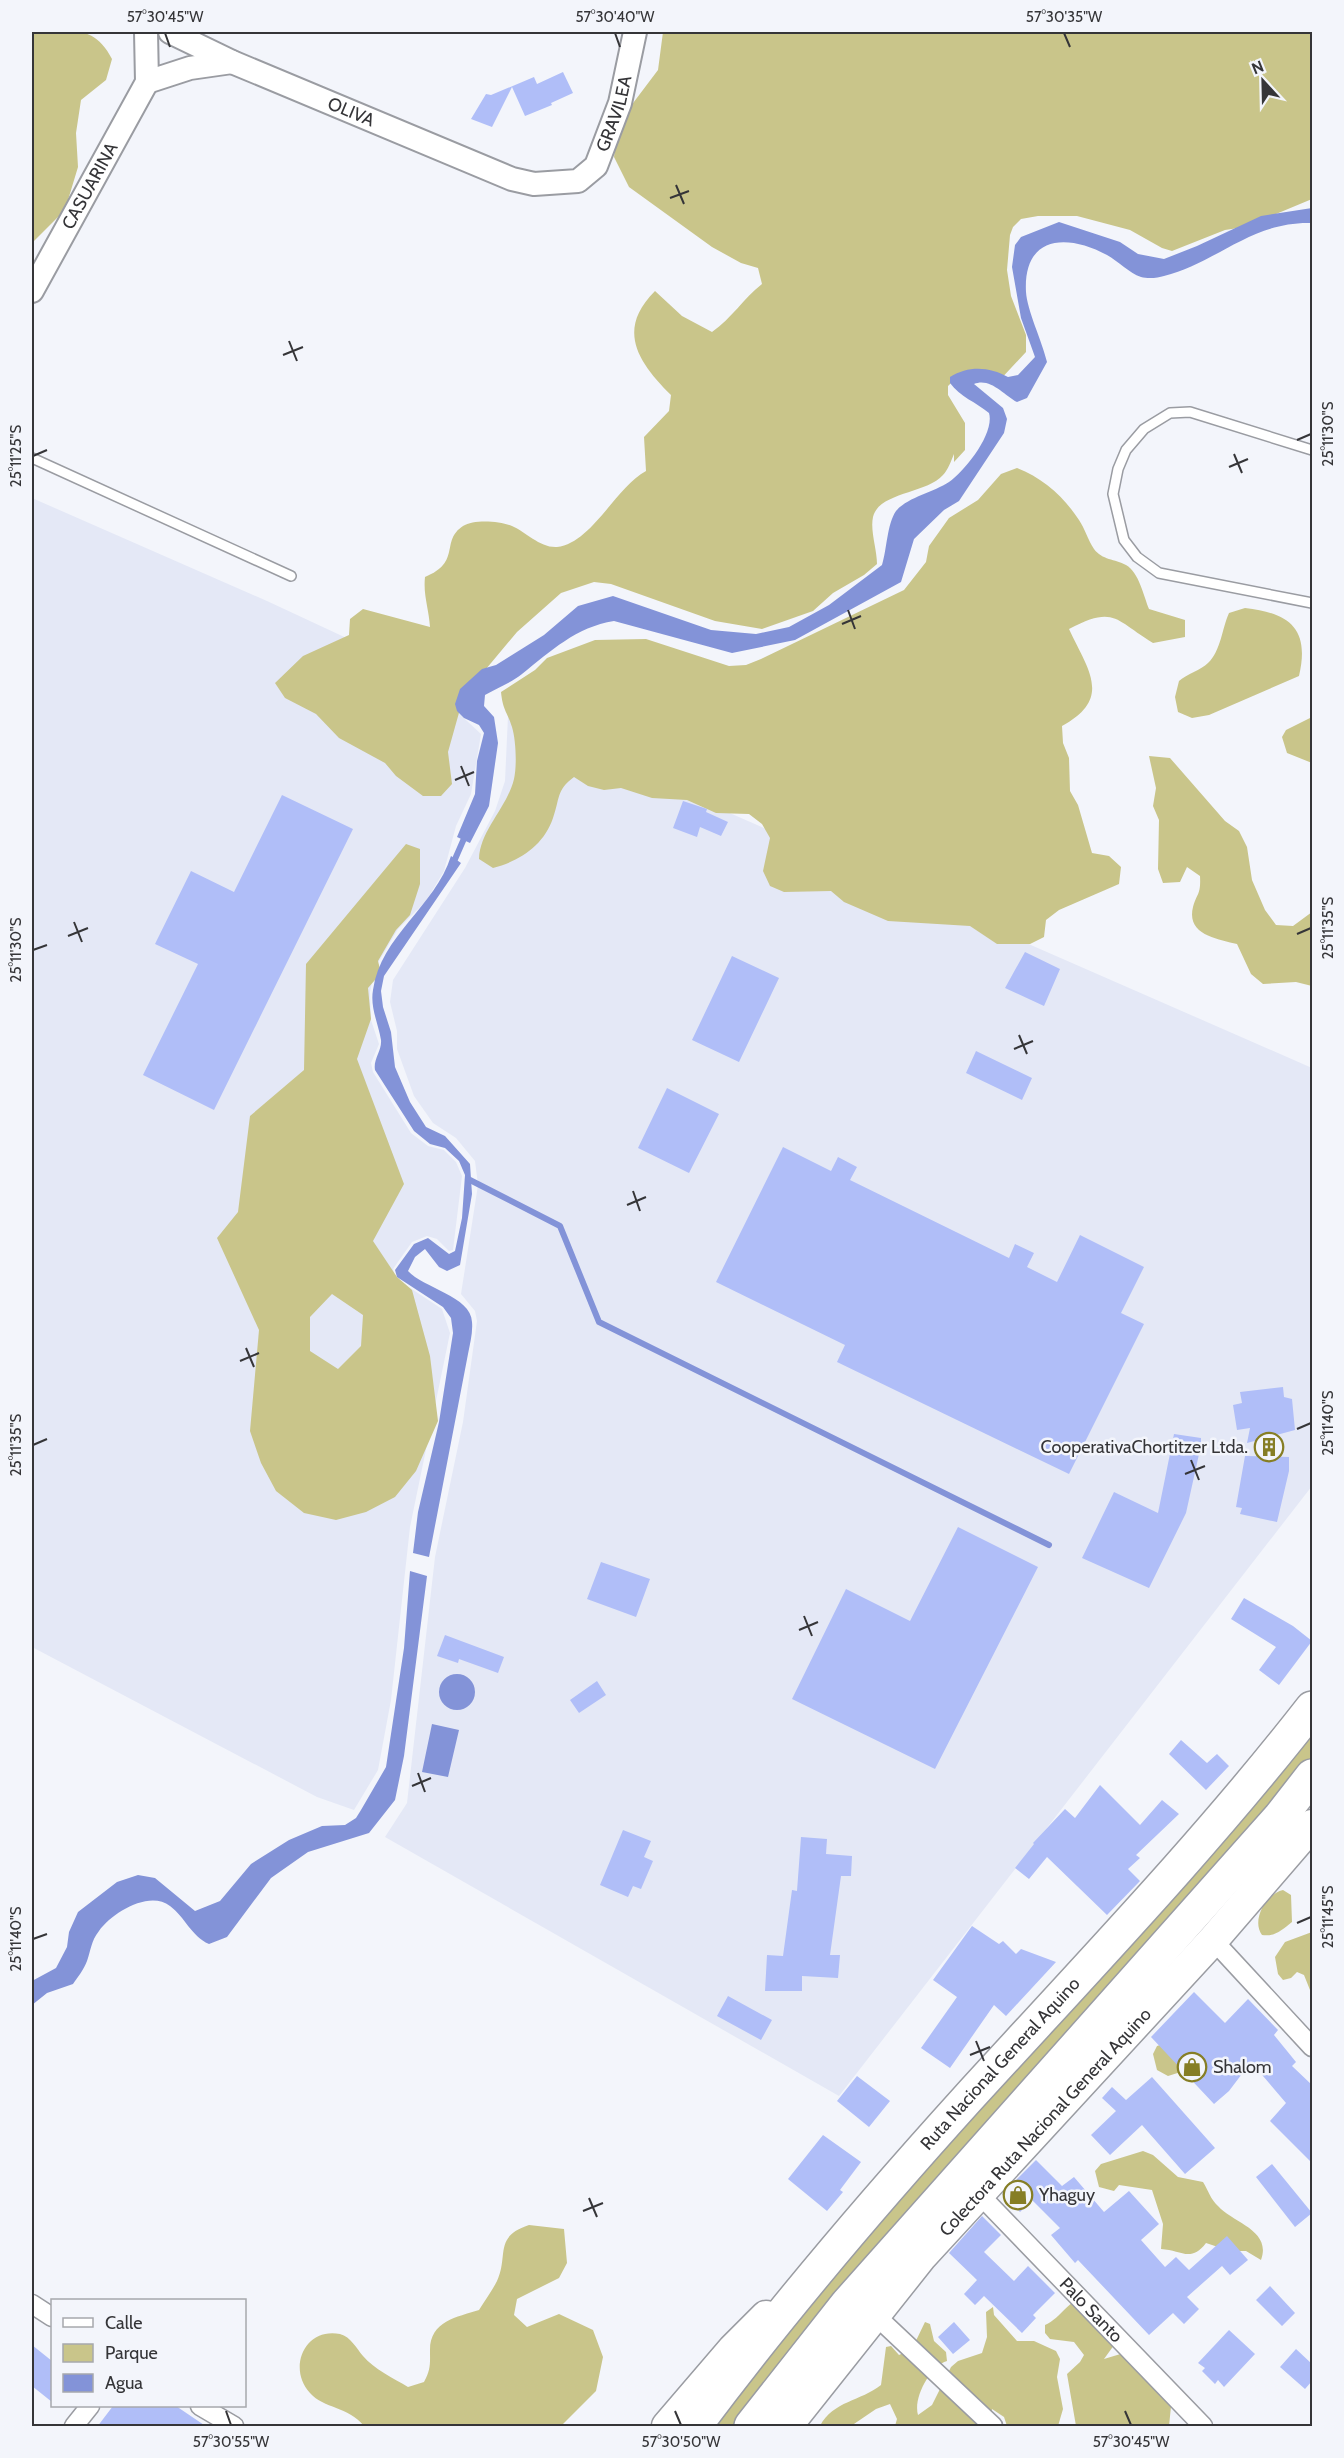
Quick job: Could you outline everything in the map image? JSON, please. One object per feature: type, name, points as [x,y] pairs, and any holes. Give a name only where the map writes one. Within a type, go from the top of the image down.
[{"type":"highway","name":"Ruta Nacional General Aquino","points":[[694,2427],[750,2352],[847,2236],[1224,1818],[1312,1708]]},
{"type":"highway","points":[[751,2427],[847,2304],[1280,1817],[1312,1776]]},
{"type":"main road","name":"Colectora Ruta Nacional General Aquino","points":[[788,2427],[874,2314],[922,2256],[1213,1940],[1312,1825]]},
{"type":"main road","points":[[667,2427],[733,2349],[847,2236]]},
{"type":"street","name":"CASUARINA","points":[[32,291],[147,82],[146,32]]},
{"type":"street","name":"OLIVA","points":[[170,32],[232,62],[512,179],[534,184]]},
{"type":"street","name":"GRAVILEA","points":[[534,184],[578,181],[597,166],[620,103],[635,32]]},
{"type":"street","points":[[147,82],[190,68],[232,62]]},
{"type":"street","points":[[1213,1940],[1312,2047]]},
{"type":"street","name":"Palo Santo","points":[[980,2195],[1203,2427]]},
{"type":"street","points":[[32,2304],[51,2316]]},
{"type":"street","points":[[874,2314],[993,2427]]},
{"type":"street","points":[[74,2427],[89,2407]]},
{"type":"street","points":[[202,2407],[234,2427]]},
{"type":"lane","points":[[1312,450],[1190,412],[1170,413],[1144,429],[1126,450],[1118,469],[1113,494],[1124,540],[1137,557],[1159,573],[1312,603]]},
{"type":"lane","points":[[32,458],[291,576]]},
{"type":"shaded area","points":[[32,498],[267,601],[456,689],[452,707],[481,734],[471,794],[456,826],[444,871],[426,901],[398,929],[375,968],[370,992],[371,1020],[379,1044],[371,1063],[373,1072],[411,1133],[428,1146],[444,1150],[456,1162],[462,1176],[453,1250],[449,1251],[437,1239],[427,1236],[412,1242],[393,1269],[395,1278],[442,1309],[450,1333],[410,1527],[391,1700],[378,1770],[354,1810],[317,1797],[32,1647]]},
{"type":"shaded area","points":[[508,716],[1312,1068],[1312,1486],[839,2096],[385,1837],[407,1803],[435,1557],[463,1422],[477,1321],[475,1311],[461,1294],[478,1185],[475,1161],[456,1138],[433,1123],[414,1096],[397,1049],[397,1031],[390,1002],[393,980],[465,868],[495,811],[505,781]]},
{"type":"green space","points":[[68,31],[88,34],[105,47],[112,59],[106,80],[81,100],[76,133],[78,167],[68,200],[59,216],[32,243],[32,32]]},
{"type":"green space","points":[[663,32],[1312,32],[1312,199],[1245,227],[1225,230],[1172,251],[1130,230],[1077,216],[1038,216],[1021,219],[1013,227],[1010,235],[1007,270],[1011,296],[1026,335],[1026,352],[997,383],[979,378],[954,380],[948,386],[948,395],[965,423],[965,450],[954,462],[954,454],[946,471],[935,481],[893,498],[877,509],[872,522],[877,564],[864,575],[833,593],[813,611],[762,629],[715,621],[611,584],[594,582],[561,593],[517,632],[471,687],[462,702],[448,752],[452,784],[441,796],[423,796],[396,776],[385,763],[339,738],[316,714],[285,698],[275,683],[303,656],[349,635],[350,619],[363,609],[430,627],[425,577],[443,565],[456,532],[463,526],[480,522],[507,524],[551,547],[570,543],[581,536],[624,489],[646,471],[644,437],[669,411],[671,395],[649,370],[636,345],[634,332],[636,319],[643,305],[655,291],[682,316],[712,332],[762,284],[758,268],[741,263],[712,247],[629,187],[614,157],[618,123],[658,70]]},
{"type":"green space","points":[[1017,468],[1036,477],[1060,496],[1079,520],[1097,553],[1131,568],[1138,579],[1149,609],[1185,620],[1185,637],[1153,643],[1114,618],[1096,618],[1069,629],[1089,670],[1092,682],[1092,694],[1087,705],[1078,715],[1062,726],[1063,743],[1069,758],[1070,791],[1078,805],[1092,853],[1109,856],[1121,867],[1119,884],[1059,910],[1046,920],[1044,937],[1030,944],[997,944],[970,926],[888,921],[844,902],[831,891],[784,892],[770,886],[763,871],[770,838],[762,824],[749,814],[716,813],[687,800],[652,798],[621,788],[604,790],[588,786],[574,777],[561,791],[549,828],[537,844],[512,861],[493,868],[479,859],[484,838],[511,790],[515,774],[516,753],[513,732],[501,692],[535,670],[547,658],[595,640],[646,639],[729,666],[746,665],[761,659],[904,590],[926,562],[929,546],[949,518],[978,500],[1001,474]]},
{"type":"green space","points":[[1245,608],[1274,614],[1293,626],[1302,646],[1299,676],[1209,715],[1192,718],[1178,712],[1175,697],[1179,681],[1208,663],[1219,646],[1229,613]]},
{"type":"green space","points":[[1312,717],[1312,763],[1287,753],[1282,737],[1286,730]]},
{"type":"green space","points":[[1149,756],[1170,758],[1225,821],[1239,831],[1247,847],[1252,880],[1265,910],[1276,925],[1293,926],[1312,912],[1312,986],[1296,982],[1263,984],[1251,974],[1237,944],[1199,930],[1192,916],[1200,876],[1187,867],[1180,882],[1163,883],[1158,869],[1159,820],[1153,806],[1156,788]]},
{"type":"green space","points":[[406,844],[420,849],[420,884],[410,915],[396,930],[378,961],[381,973],[368,988],[371,1019],[357,1059],[404,1184],[373,1241],[397,1277],[412,1290],[430,1356],[438,1421],[416,1471],[395,1497],[366,1512],[336,1520],[304,1513],[276,1491],[261,1463],[250,1431],[259,1330],[217,1238],[238,1212],[250,1116],[304,1070],[306,964]],"holes":[[[332,1294],[363,1315],[361,1346],[338,1369],[310,1351],[310,1317]]]},
{"type":"green space","points":[[1312,1729],[1312,1760],[736,2426],[710,2426],[797,2314]]},
{"type":"green space","points":[[1283,1890],[1291,1895],[1292,1922],[1275,1934],[1262,1935],[1258,1922],[1262,1908],[1271,1897]]},
{"type":"green space","points":[[1312,1932],[1312,1995],[1304,1975],[1297,1972],[1291,1978],[1283,1980],[1278,1974],[1275,1957],[1285,1942]]},
{"type":"green space","points":[[1166,2043],[1184,2071],[1168,2076],[1157,2070],[1153,2054],[1157,2046]]},
{"type":"green space","points":[[1143,2151],[1153,2155],[1178,2177],[1203,2182],[1218,2206],[1256,2234],[1263,2250],[1261,2260],[1246,2251],[1230,2251],[1206,2243],[1201,2249],[1190,2254],[1161,2249],[1163,2224],[1152,2190],[1119,2185],[1114,2191],[1099,2187],[1095,2171],[1101,2164]]},
{"type":"green space","points":[[529,2225],[564,2229],[567,2263],[559,2278],[517,2299],[514,2315],[527,2327],[559,2314],[593,2330],[603,2357],[596,2391],[561,2426],[364,2426],[358,2419],[322,2402],[310,2393],[303,2383],[300,2372],[303,2352],[317,2337],[328,2334],[340,2334],[347,2338],[373,2365],[408,2387],[424,2382],[429,2370],[431,2340],[435,2332],[440,2326],[454,2318],[479,2310],[497,2281],[506,2241],[518,2230]]},
{"type":"green space","points":[[1087,2297],[1103,2309],[1117,2341],[1104,2359],[1127,2352],[1172,2397],[1169,2426],[1076,2426],[1067,2374],[1084,2355],[1074,2342],[1050,2339],[1045,2333],[1045,2325],[1073,2302]]},
{"type":"green space","points":[[993,2307],[994,2315],[1017,2341],[1034,2341],[1056,2351],[1060,2359],[1057,2377],[1063,2409],[1058,2426],[1007,2426],[1004,2417],[992,2409],[991,2426],[895,2426],[897,2419],[890,2404],[876,2409],[851,2426],[820,2426],[832,2411],[881,2385],[886,2347],[891,2346],[899,2355],[912,2349],[925,2322],[930,2324],[934,2341],[946,2352],[947,2361],[935,2369],[924,2384],[918,2400],[918,2415],[932,2405],[951,2367],[958,2361],[982,2353],[987,2337],[986,2312]]},
{"type":"water","points":[[1312,208],[1312,223],[1271,228],[1183,270],[1159,277],[1141,277],[1107,255],[1077,244],[1063,242],[1050,244],[1040,250],[1032,260],[1027,273],[1026,292],[1047,362],[1027,398],[1017,402],[991,385],[980,382],[974,384],[1003,408],[1007,419],[1004,433],[959,501],[944,510],[914,539],[901,582],[795,640],[732,653],[614,621],[576,634],[518,677],[485,695],[484,706],[494,717],[498,743],[489,806],[470,843],[457,837],[475,794],[477,761],[484,733],[479,725],[464,718],[457,711],[455,704],[460,689],[482,669],[496,665],[544,635],[578,606],[613,596],[711,630],[756,634],[789,627],[829,605],[882,565],[891,523],[896,511],[914,498],[943,486],[956,477],[977,451],[988,431],[989,413],[958,392],[950,383],[950,377],[972,369],[987,369],[1008,377],[1018,375],[1035,357],[1021,318],[1012,267],[1015,245],[1021,237],[1059,222],[1120,242],[1138,254],[1164,259],[1261,216]]},
{"type":"water","points":[[451,856],[461,863],[384,976],[381,991],[383,1007],[391,1032],[395,1067],[410,1102],[426,1127],[445,1136],[470,1164],[472,1194],[460,1265],[447,1271],[439,1267],[425,1249],[415,1257],[408,1271],[464,1305],[470,1313],[472,1322],[429,1557],[413,1553],[418,1512],[439,1422],[453,1333],[451,1318],[443,1307],[397,1277],[395,1270],[414,1244],[428,1238],[449,1254],[455,1251],[462,1218],[465,1175],[459,1161],[445,1148],[430,1144],[414,1131],[375,1070],[381,1040],[372,997],[378,971],[386,953],[433,891]]},
{"type":"water","points":[[410,1571],[427,1576],[404,1756],[395,1800],[369,1833],[308,1852],[271,1878],[227,1937],[209,1944],[197,1936],[175,1910],[161,1902],[142,1902],[122,1911],[105,1924],[96,1935],[86,1964],[73,1984],[47,1993],[32,2005],[32,1981],[56,1968],[67,1947],[69,1932],[78,1912],[117,1882],[138,1875],[155,1878],[195,1911],[220,1901],[251,1864],[289,1840],[322,1826],[345,1825],[356,1818],[386,1767],[404,1648]]},
{"type":"water","points":[[457,1674],[469,1680],[475,1692],[469,1704],[457,1710],[445,1704],[439,1692],[445,1680]]},
{"type":"water","points":[[432,1724],[459,1730],[448,1777],[422,1772]]},
{"type":"building","points":[[563,72],[573,93],[551,103],[552,105],[525,116],[512,87],[492,127],[471,119],[486,94],[491,95],[534,77],[537,84]]},
{"type":"building","points":[[282,795],[353,829],[214,1110],[143,1075],[198,964],[155,944],[191,871],[234,892]]},
{"type":"building","points":[[683,801],[707,809],[706,812],[728,822],[721,836],[700,827],[697,837],[673,828]]},
{"type":"building","points":[[1025,952],[1060,969],[1044,1006],[1005,988]]},
{"type":"building","points":[[732,956],[779,978],[739,1062],[692,1040]]},
{"type":"building","points":[[976,1051],[1032,1078],[1022,1100],[966,1073]]},
{"type":"building","points":[[667,1088],[719,1114],[689,1173],[638,1148]]},
{"type":"building","points":[[783,1147],[831,1171],[838,1157],[857,1167],[850,1180],[1009,1258],[1015,1244],[1034,1253],[1027,1267],[1057,1282],[1080,1235],[1144,1267],[1121,1313],[1144,1324],[1069,1474],[837,1362],[845,1345],[716,1282]]},
{"type":"building","points":[[1283,1387],[1284,1397],[1292,1399],[1295,1430],[1247,1443],[1250,1428],[1237,1430],[1233,1405],[1242,1403],[1240,1392]]},
{"type":"building","points":[[1174,1434],[1201,1438],[1201,1445],[1186,1513],[1149,1588],[1082,1558],[1114,1492],[1158,1513]]},
{"type":"building","points":[[1245,1456],[1289,1457],[1289,1471],[1277,1522],[1240,1514],[1242,1508],[1236,1507]]},
{"type":"building","points":[[958,1527],[1038,1567],[935,1769],[792,1699],[846,1589],[910,1621]]},
{"type":"building","points":[[601,1562],[650,1579],[636,1617],[587,1599]]},
{"type":"building","points":[[1244,1598],[1293,1626],[1312,1641],[1279,1685],[1259,1670],[1276,1647],[1231,1619]]},
{"type":"building","points":[[445,1635],[504,1657],[498,1673],[459,1659],[458,1663],[437,1656]]},
{"type":"building","points":[[597,1681],[606,1695],[579,1713],[570,1700]]},
{"type":"building","points":[[1181,1740],[1207,1763],[1217,1754],[1229,1766],[1206,1790],[1169,1754]]},
{"type":"building","points":[[1100,1785],[1140,1825],[1162,1800],[1179,1814],[1136,1855],[1140,1858],[1128,1869],[1140,1881],[1107,1915],[1047,1857],[1029,1879],[1015,1868],[1033,1843],[1065,1809],[1075,1818]]},
{"type":"building","points":[[623,1830],[651,1841],[644,1857],[653,1861],[641,1889],[633,1886],[628,1897],[600,1885]]},
{"type":"building","points":[[801,1837],[827,1839],[826,1854],[852,1856],[851,1876],[841,1876],[830,1955],[840,1955],[838,1978],[802,1976],[802,1991],[765,1991],[767,1955],[783,1956],[792,1890],[797,1891]]},
{"type":"building","points":[[972,1926],[999,1944],[1003,1941],[1016,1954],[1021,1949],[1056,1962],[1006,2016],[994,2005],[950,2068],[921,2048],[957,1997],[933,1980]]},
{"type":"building","points":[[1194,1992],[1225,2023],[1248,1999],[1278,2030],[1274,2035],[1296,2062],[1292,2066],[1312,2085],[1312,2163],[1270,2121],[1286,2103],[1251,2062],[1229,2091],[1214,2104],[1151,2037]]},
{"type":"building","points":[[728,1996],[772,2020],[761,2040],[717,2016]]},
{"type":"building","points":[[857,2076],[890,2101],[869,2127],[837,2101]]},
{"type":"building","points":[[1152,2077],[1215,2148],[1185,2174],[1142,2125],[1110,2155],[1091,2135],[1116,2111],[1102,2098],[1112,2087],[1126,2100]]},
{"type":"building","points":[[823,2135],[861,2162],[840,2190],[843,2192],[827,2211],[788,2179]]},
{"type":"building","points":[[1036,2160],[1062,2186],[1074,2177],[1104,2212],[1129,2191],[1159,2224],[1141,2240],[1165,2267],[1176,2257],[1189,2270],[1227,2236],[1248,2260],[1230,2275],[1222,2266],[1187,2297],[1199,2309],[1184,2324],[1173,2313],[1149,2335],[1078,2260],[1075,2263],[1051,2235],[1060,2228],[1032,2200],[1020,2212],[1002,2194]]},
{"type":"building","points":[[1272,2164],[1312,2213],[1295,2227],[1256,2177]]},
{"type":"building","points":[[982,2216],[1001,2235],[984,2252],[1014,2281],[1028,2266],[1055,2293],[1033,2315],[1036,2318],[1022,2333],[984,2296],[975,2305],[964,2294],[977,2280],[949,2253]]},
{"type":"building","points":[[1270,2286],[1295,2313],[1282,2326],[1256,2300]]},
{"type":"building","points":[[954,2322],[970,2340],[953,2354],[938,2337]]},
{"type":"building","points":[[1229,2330],[1255,2354],[1224,2387],[1218,2380],[1215,2384],[1202,2371],[1205,2368],[1198,2363]]},
{"type":"building","points":[[32,2345],[51,2360],[51,2401],[32,2386]]},
{"type":"building","points":[[1296,2349],[1312,2364],[1312,2381],[1305,2389],[1280,2367]]},
{"type":"building","points":[[112,2407],[177,2407],[207,2427],[97,2427]]},
{"type":"waterway","points":[[452,866],[466,834]]},
{"type":"waterway","points":[[468,1179],[560,1226],[599,1322],[1049,1545]]},
{"type":"place","name":"CooperativaChortitzer Ltda.","points":[[1269,1447]]},
{"type":"place","name":"Shalom","points":[[1192,2067]]},
{"type":"place","name":"Yhaguy","points":[[1018,2195]]}]
